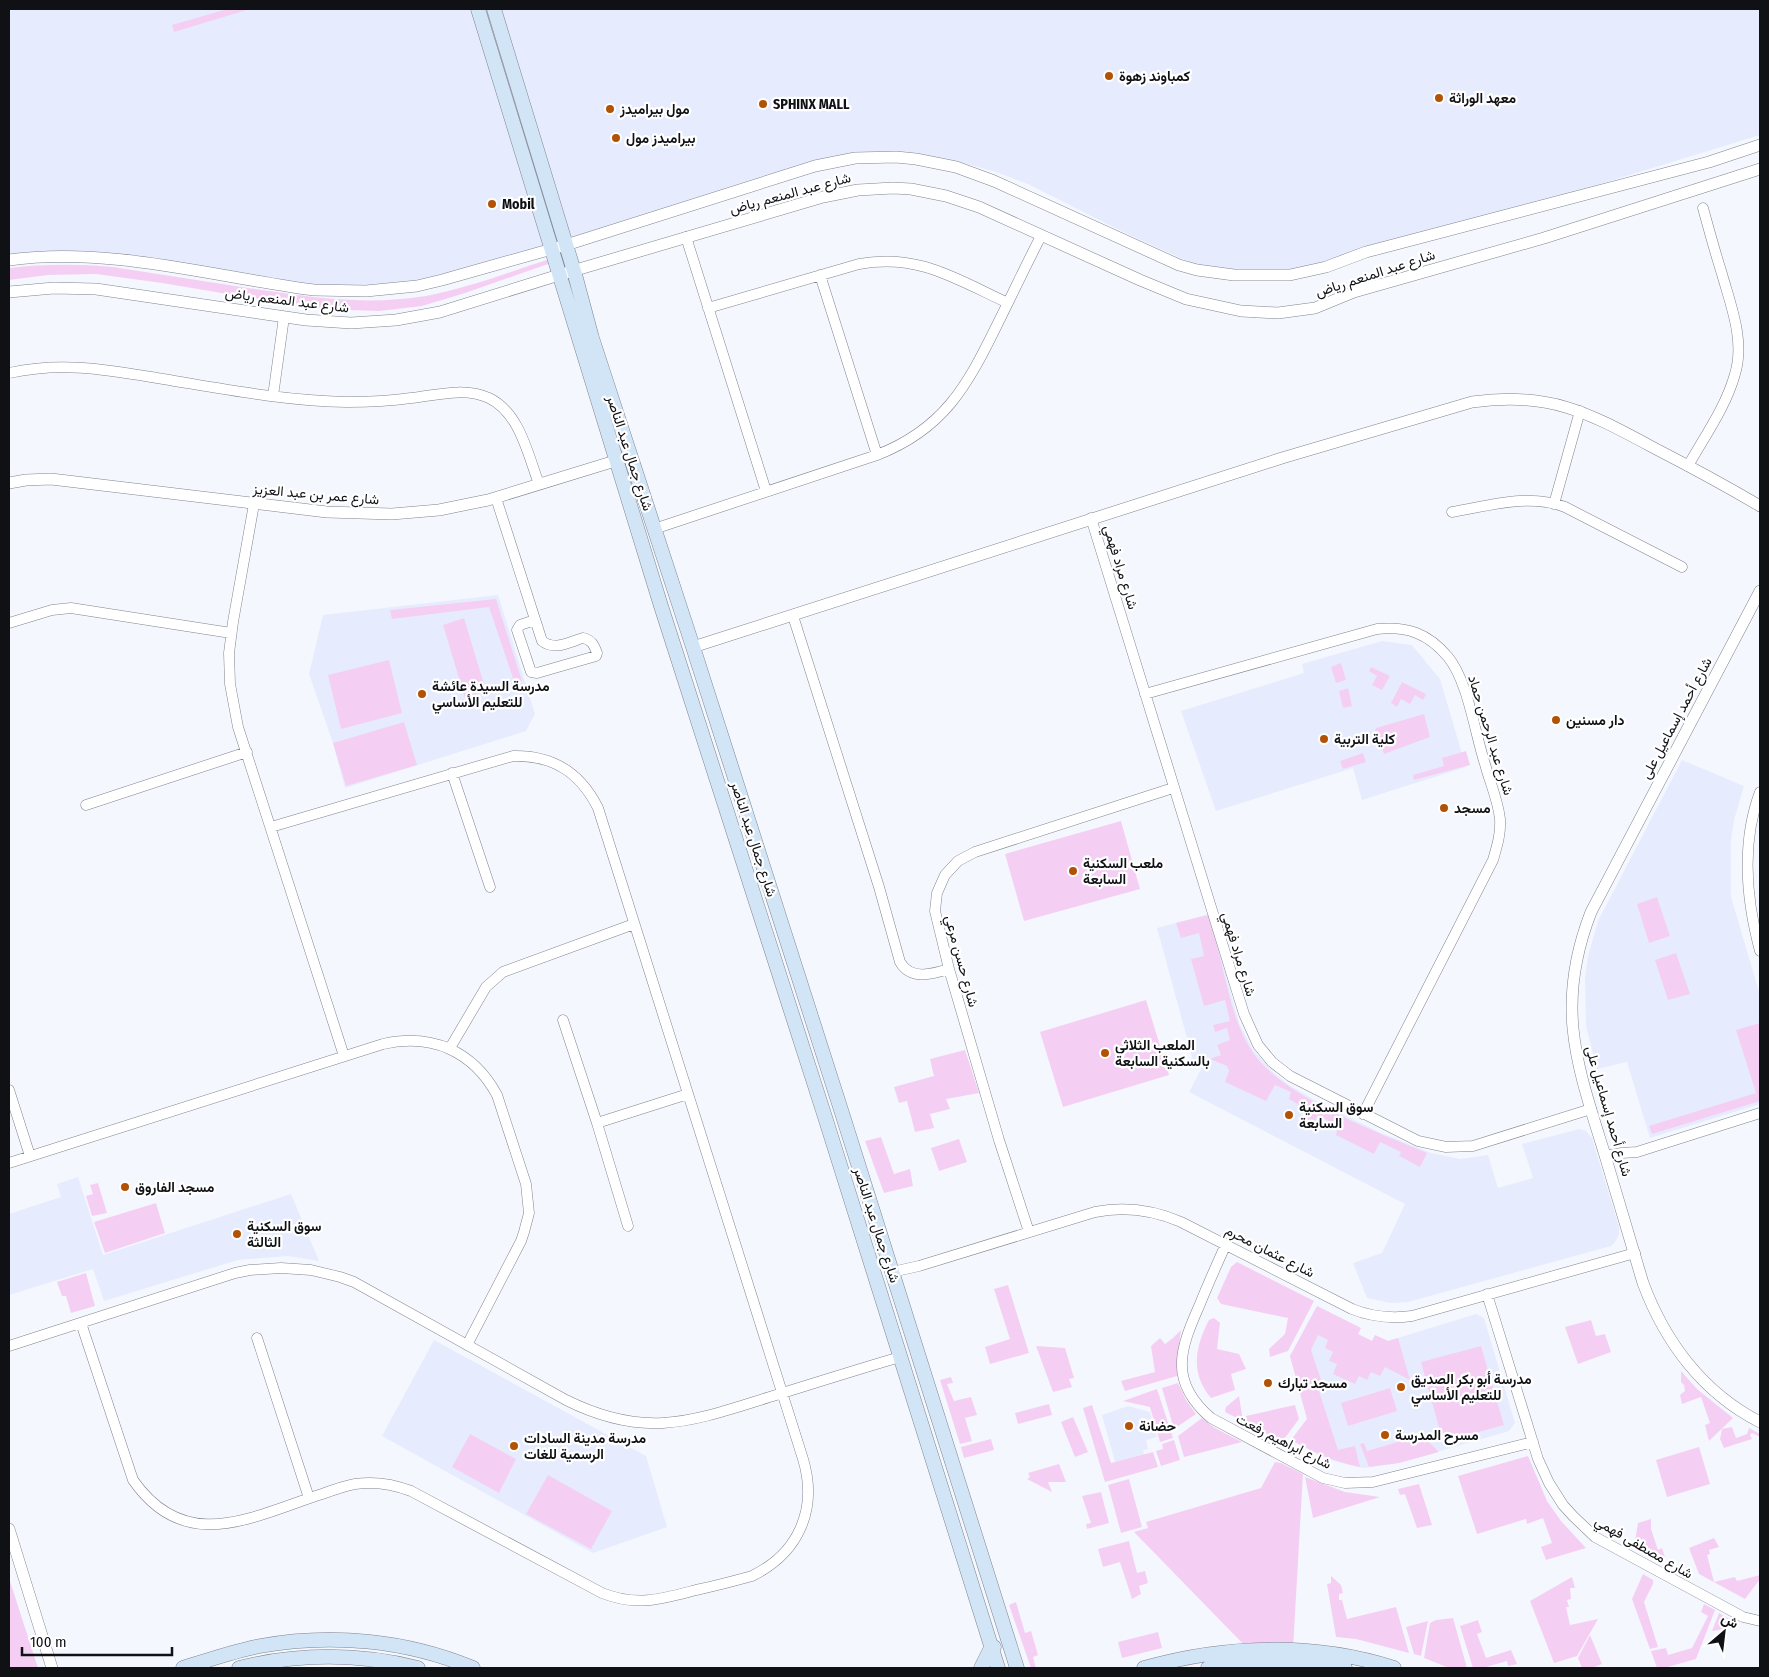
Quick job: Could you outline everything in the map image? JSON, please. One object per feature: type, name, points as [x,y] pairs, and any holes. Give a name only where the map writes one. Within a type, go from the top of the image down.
[{"type":"main road","name":"شارع جمال عبد الناصر","points":[[478,9],[615,461],[825,1117],[998,1668]]},
{"type":"main road","name":"شارع جمال عبد الناصر","points":[[494,9],[574,271],[592,338],[842,1113],[1017,1668]]},
{"type":"main road","points":[[825,1117],[842,1113]]},
{"type":"main road","points":[[183,1668],[259,1646],[310,1640],[362,1640],[413,1648],[473,1668]]},
{"type":"main road","points":[[981,1668],[991,1648],[1009,1643]]},
{"type":"main road","points":[[259,1646],[260,1663]]},
{"type":"main road","points":[[1144,1668],[1189,1657],[1240,1650],[1266,1649],[1340,1655],[1364,1659],[1394,1668]]},
{"type":"main road","points":[[240,1668],[301,1657],[340,1656],[379,1660],[418,1668]]},
{"type":"main road","points":[[1208,1668],[1238,1664],[1286,1662],[1345,1668]]},
{"type":"street","name":"شارع عبد المنعم رياض","points":[[9,260],[60,256],[97,257],[314,290],[366,291],[417,286],[566,245],[815,166],[855,158],[896,157],[936,162],[975,173],[1179,264],[1197,270],[1234,276],[1290,275],[1326,267],[1366,252],[1708,162],[1760,146]]},
{"type":"street","points":[[1708,162],[1716,184]]},
{"type":"street","name":"شارع عبد المنعم رياض","points":[[9,292],[54,288],[96,289],[329,322],[359,323],[396,320],[440,312],[823,196],[884,188],[911,189],[946,196],[979,208],[1186,299],[1231,309],[1278,313],[1315,308],[1354,292],[1544,238],[1760,170]]},
{"type":"street","points":[[1688,466],[1730,388],[1736,372],[1738,356],[1738,339],[1731,306],[1703,208]]},
{"type":"street","points":[[654,529],[877,455],[917,435],[955,400],[974,371],[1041,236]]},
{"type":"street","points":[[686,237],[766,492]]},
{"type":"street","points":[[708,308],[820,275],[871,262],[890,261],[912,263],[941,272],[1008,303]]},
{"type":"street","points":[[820,275],[877,455]]},
{"type":"street","points":[[273,396],[284,317]]},
{"type":"street","points":[[9,373],[47,367],[96,368],[273,396],[328,402],[409,398],[457,392],[478,394],[491,399],[503,407],[512,418],[539,484]]},
{"type":"street","points":[[693,647],[1091,518],[1319,447],[1472,402],[1499,399],[1527,399],[1554,403],[1580,411],[1610,424],[1760,506]]},
{"type":"street","points":[[1554,504],[1580,411]]},
{"type":"street","name":"شارع عمر بن عبد العزيز","points":[[9,483],[51,479],[334,513],[385,514],[439,510],[496,498],[615,461]]},
{"type":"street","points":[[496,498],[542,641],[545,644],[557,646],[583,638],[592,643],[597,653],[596,656],[536,673],[531,672],[517,630],[520,625],[535,620]]},
{"type":"street","points":[[1452,512],[1529,500],[1554,504],[1682,567]]},
{"type":"street","points":[[254,504],[229,653],[230,684],[234,713],[344,1056]]},
{"type":"street","name":"شارع مراد فهمي","points":[[1091,518],[1244,1014],[1252,1035],[1264,1054],[1290,1076],[1418,1141],[1437,1146],[1455,1148],[1473,1146],[1591,1109]]},
{"type":"street","name":"شارع أحمد إسماعيل على","points":[[1760,591],[1596,903],[1585,928],[1575,970],[1572,1016],[1576,1055],[1591,1109],[1643,1282],[1656,1314],[1683,1358],[1701,1378],[1741,1412],[1760,1422]]},
{"type":"street","points":[[9,622],[52,610],[71,608],[231,633]]},
{"type":"street","points":[[793,616],[879,887],[900,962],[906,969],[921,975],[933,974],[949,969]]},
{"type":"street","name":"شارع عبد الرحمن حماد","points":[[1145,694],[1377,629],[1400,628],[1422,635],[1438,646],[1454,666],[1467,699],[1484,764],[1498,801],[1500,831],[1498,846],[1493,860],[1363,1114]]},
{"type":"street","points":[[86,804],[247,752]]},
{"type":"street","points":[[81,1322],[133,1480],[140,1490],[159,1508],[170,1515],[188,1522],[206,1525],[232,1524],[355,1484],[378,1483],[401,1487],[411,1490],[602,1593],[631,1601],[661,1600],[752,1576],[782,1556],[796,1538],[805,1516],[808,1482],[805,1465],[598,808],[586,788],[569,771],[548,760],[525,756],[502,758],[271,827]]},
{"type":"street","points":[[452,773],[490,887]]},
{"type":"street","name":"شارع حسن مرعي","points":[[1029,1232],[999,1140],[949,969],[935,910],[935,902],[945,876],[958,861],[975,852],[1173,788]]},
{"type":"street","points":[[1760,792],[1749,837],[1747,875],[1751,913],[1760,951]]},
{"type":"street","points":[[450,1048],[486,987],[503,972],[634,924]]},
{"type":"street","points":[[563,1020],[628,1226]]},
{"type":"street","points":[[9,1163],[383,1044],[405,1040],[427,1042],[450,1048],[485,1076],[497,1095],[526,1184],[529,1203],[524,1232],[468,1345]]},
{"type":"street","points":[[9,1090],[30,1156]]},
{"type":"street","points":[[597,1123],[688,1094]]},
{"type":"street","points":[[1606,1156],[1637,1152],[1760,1113]]},
{"type":"street","name":"شارع عثمان محرم","points":[[892,1272],[919,1266],[1095,1212],[1129,1209],[1168,1216],[1352,1310],[1373,1316],[1392,1318],[1412,1316],[1634,1253]]},
{"type":"street","name":"شارع ابراهيم رفعت","points":[[1226,1244],[1186,1336],[1182,1354],[1183,1373],[1190,1393],[1203,1411],[1211,1418],[1323,1478],[1344,1483],[1373,1482],[1533,1442]]},
{"type":"street","points":[[9,1346],[235,1274],[266,1268],[296,1268],[326,1273],[354,1282],[580,1406],[608,1417],[623,1420],[654,1424],[683,1422],[712,1416],[900,1357]]},
{"type":"street","name":"شارع مصطفى فهمي","points":[[1487,1294],[1543,1471],[1555,1494],[1572,1516],[1595,1537],[1743,1617],[1760,1620]]},
{"type":"street","points":[[256,1338],[309,1498]]},
{"type":"street","points":[[9,1529],[52,1668]]},
{"type":"shaded area","points":[[9,9],[1760,9],[1760,135],[1548,200],[1279,277],[1196,265],[1121,231],[1028,184],[996,172],[956,161],[921,158],[824,163],[446,278],[331,289],[118,263],[9,262]]},
{"type":"shaded area","points":[[227,9],[250,9],[174,32],[172,25]]},
{"type":"shaded area","points":[[503,55],[556,224],[552,226],[498,56]]},
{"type":"shaded area","points":[[550,259],[551,263],[465,293],[422,306],[379,311],[316,309],[96,274],[48,275],[9,280],[9,268],[48,265],[100,266],[315,297],[380,300],[403,299],[442,293]]},
{"type":"shaded area","name":"مدرسة السيدة عائشة للتعليم الأساسي","points":[[498,595],[535,714],[526,731],[345,788],[333,743],[309,674],[323,615]]},
{"type":"shaded area","points":[[496,599],[522,681],[515,684],[489,607],[392,619],[390,610]]},
{"type":"shaded area","points":[[464,618],[486,691],[465,698],[443,625]]},
{"type":"shaded area","name":"كلية التربية","points":[[1382,641],[1412,645],[1440,679],[1466,767],[1362,800],[1353,768],[1216,811],[1181,711],[1304,673],[1302,664]]},
{"type":"shaded area","points":[[389,660],[402,713],[341,729],[328,675]]},
{"type":"shaded area","points":[[1341,663],[1346,680],[1336,683],[1331,667]]},
{"type":"shaded area","points":[[1371,667],[1390,676],[1382,690],[1372,685],[1377,676],[1369,671]]},
{"type":"shaded area","points":[[1402,682],[1426,694],[1423,700],[1415,695],[1410,704],[1401,699],[1397,707],[1391,703]]},
{"type":"shaded area","points":[[1348,688],[1352,706],[1343,708],[1339,691]]},
{"type":"shaded area","points":[[1424,714],[1430,737],[1384,754],[1375,730],[1376,728]]},
{"type":"shaded area","points":[[404,722],[417,765],[346,786],[333,743]]},
{"type":"shaded area","points":[[1466,751],[1470,765],[1414,780],[1413,775],[1444,766],[1442,758]]},
{"type":"shaded area","points":[[1363,753],[1366,762],[1343,769],[1340,761]]},
{"type":"shaded area","points":[[1682,760],[1744,786],[1734,820],[1731,840],[1731,897],[1760,995],[1760,1104],[1650,1138],[1627,1062],[1597,1069],[1586,1026],[1585,977],[1588,956],[1598,921]]},
{"type":"shaded area","name":"ملعب السكنية السابعة","points":[[1121,821],[1140,889],[1024,921],[1005,854]]},
{"type":"shaded area","points":[[1657,897],[1670,936],[1649,943],[1637,904]]},
{"type":"shaded area","name":"سوق السكنية السابعة","points":[[1209,914],[1239,1023],[1253,1050],[1274,1073],[1289,1085],[1318,1102],[1379,1132],[1431,1153],[1460,1159],[1488,1155],[1498,1188],[1533,1178],[1522,1144],[1579,1129],[1586,1131],[1592,1138],[1619,1227],[1619,1235],[1615,1242],[1611,1246],[1408,1302],[1391,1303],[1367,1298],[1353,1263],[1382,1253],[1405,1204],[1189,1092],[1206,1060],[1193,1060],[1157,928]]},
{"type":"shaded area","points":[[1208,915],[1237,1020],[1250,1048],[1264,1065],[1282,1082],[1330,1111],[1427,1153],[1420,1167],[1399,1156],[1401,1152],[1380,1142],[1374,1154],[1336,1135],[1338,1126],[1318,1115],[1311,1128],[1300,1122],[1306,1109],[1289,1099],[1291,1092],[1275,1085],[1266,1101],[1225,1082],[1229,1071],[1227,1066],[1210,1059],[1221,1055],[1217,1045],[1230,1040],[1227,1028],[1215,1032],[1213,1025],[1230,1021],[1225,1000],[1204,1006],[1191,959],[1204,956],[1199,933],[1181,938],[1176,923]]},
{"type":"shaded area","points":[[1676,953],[1690,994],[1668,1000],[1655,960]]},
{"type":"shaded area","name":"الملعب الثلاثي بالسكنية السابعة","points":[[1146,1000],[1169,1075],[1063,1107],[1040,1032]]},
{"type":"shaded area","points":[[1760,1023],[1760,1101],[1652,1134],[1649,1126],[1756,1093],[1736,1030]]},
{"type":"shaded area","points":[[965,1050],[979,1093],[946,1099],[950,1109],[930,1114],[934,1128],[915,1132],[907,1101],[899,1103],[894,1087],[934,1076],[930,1059]]},
{"type":"shaded area","points":[[881,1137],[894,1174],[910,1169],[913,1186],[884,1193],[865,1141]]},
{"type":"shaded area","points":[[959,1139],[967,1162],[939,1171],[931,1148]]},
{"type":"shaded area","name":"سوق السكنية الثالثة","points":[[78,1177],[103,1255],[291,1194],[319,1261],[288,1256],[238,1260],[104,1301],[93,1269],[9,1295],[9,1214],[61,1197],[57,1184]]},
{"type":"shaded area","points":[[98,1183],[107,1213],[92,1216],[86,1196],[93,1194],[90,1185]]},
{"type":"shaded area","points":[[156,1203],[165,1233],[105,1253],[94,1222]]},
{"type":"shaded area","points":[[1237,1262],[1314,1301],[1288,1351],[1270,1357],[1269,1349],[1285,1334],[1288,1318],[1221,1304],[1217,1298],[1231,1267]]},
{"type":"shaded area","points":[[86,1273],[95,1306],[71,1313],[66,1296],[62,1296],[57,1282]]},
{"type":"shaded area","points":[[1008,1285],[1029,1353],[990,1364],[985,1347],[1010,1339],[994,1289]]},
{"type":"shaded area","name":"مدرسة أبو بكر الصديق للتعليم الأساسي","points":[[1317,1306],[1361,1328],[1358,1334],[1372,1341],[1375,1335],[1388,1341],[1476,1314],[1484,1318],[1515,1423],[1509,1431],[1399,1463],[1363,1468],[1324,1457],[1291,1440],[1307,1419],[1290,1356]]},
{"type":"shaded area","points":[[1317,1306],[1361,1328],[1358,1334],[1372,1341],[1375,1335],[1388,1341],[1398,1338],[1410,1380],[1385,1367],[1380,1376],[1371,1372],[1367,1380],[1359,1376],[1355,1384],[1333,1374],[1337,1364],[1329,1361],[1333,1352],[1325,1348],[1328,1340],[1318,1335],[1311,1350],[1323,1386],[1319,1387],[1319,1391],[1338,1450],[1355,1446],[1360,1467],[1324,1456],[1291,1440],[1307,1419],[1290,1356]]},
{"type":"shaded area","points":[[1214,1318],[1220,1323],[1217,1349],[1239,1354],[1246,1369],[1231,1374],[1235,1390],[1211,1398],[1204,1389],[1200,1379],[1197,1360],[1200,1340],[1204,1330],[1209,1320]]},
{"type":"shaded area","points":[[1591,1320],[1596,1336],[1605,1334],[1611,1352],[1578,1364],[1565,1327]]},
{"type":"shaded area","points":[[1181,1330],[1177,1358],[1177,1376],[1125,1391],[1121,1381],[1155,1372],[1151,1346],[1160,1338],[1165,1344]]},
{"type":"shaded area","name":"مدرسة مدينة السادات الرسمية للغات","points":[[434,1340],[646,1456],[667,1527],[593,1553],[382,1436]]},
{"type":"shaded area","points":[[1036,1346],[1065,1348],[1074,1378],[1069,1379],[1072,1387],[1053,1392]]},
{"type":"shaded area","points":[[1481,1346],[1504,1425],[1443,1442],[1421,1362]]},
{"type":"shaded area","points":[[1681,1371],[1697,1389],[1733,1418],[1709,1441],[1705,1425],[1710,1423],[1701,1397],[1682,1404],[1680,1395],[1685,1391],[1684,1385],[1681,1382]]},
{"type":"shaded area","points":[[951,1377],[953,1383],[947,1384],[954,1401],[971,1397],[977,1415],[965,1418],[972,1441],[960,1444],[940,1380]]},
{"type":"shaded area","points":[[1178,1383],[1186,1400],[1196,1414],[1174,1429],[1162,1388]]},
{"type":"shaded area","points":[[1390,1388],[1397,1411],[1348,1426],[1341,1403]]},
{"type":"shaded area","points":[[1157,1389],[1173,1438],[1160,1442],[1150,1407],[1123,1401]]},
{"type":"shaded area","points":[[1239,1396],[1243,1421],[1225,1412],[1226,1407]]},
{"type":"shaded area","points":[[1049,1404],[1052,1415],[1018,1424],[1015,1413]]},
{"type":"shaded area","points":[[1092,1405],[1111,1463],[1153,1452],[1158,1467],[1105,1482],[1083,1408]]},
{"type":"shaded area","points":[[1295,1405],[1299,1419],[1282,1442],[1247,1423],[1246,1416]]},
{"type":"shaded area","name":"حضانة","points":[[1128,1406],[1150,1412],[1157,1437],[1146,1440],[1148,1449],[1143,1450],[1144,1455],[1115,1462],[1102,1415]]},
{"type":"shaded area","points":[[1073,1417],[1088,1452],[1075,1457],[1061,1422]]},
{"type":"shaded area","points":[[1202,1418],[1215,1428],[1242,1442],[1184,1457],[1178,1436]]},
{"type":"shaded area","points":[[1732,1427],[1736,1438],[1747,1434],[1749,1428],[1760,1434],[1760,1437],[1752,1433],[1750,1435],[1752,1439],[1724,1448],[1720,1439],[1722,1429]]},
{"type":"shaded area","points":[[470,1434],[516,1459],[499,1493],[452,1467]]},
{"type":"shaded area","points":[[1422,1435],[1439,1452],[1399,1463],[1369,1467],[1360,1444],[1364,1443],[1367,1451]]},
{"type":"shaded area","points":[[991,1439],[994,1450],[964,1458],[961,1447]]},
{"type":"shaded area","points":[[1174,1440],[1180,1460],[1161,1466],[1156,1451],[1163,1449],[1162,1444]]},
{"type":"shaded area","points":[[1699,1447],[1710,1484],[1667,1497],[1656,1460]]},
{"type":"shaded area","points":[[1528,1456],[1547,1501],[1561,1521],[1586,1548],[1546,1560],[1541,1547],[1552,1543],[1543,1518],[1527,1524],[1526,1519],[1477,1534],[1458,1476]]},
{"type":"shaded area","points":[[1275,1462],[1303,1474],[1293,1649],[1391,1664],[1404,1668],[1383,1668],[1369,1663],[1214,1661],[1174,1668],[1155,1668],[1250,1651],[1134,1532],[1148,1528],[1146,1522],[1261,1488]]},
{"type":"shaded area","points":[[1059,1464],[1066,1482],[1048,1482],[1052,1492],[1027,1479],[1030,1477],[1028,1473]]},
{"type":"shaded area","points":[[548,1475],[612,1511],[591,1549],[526,1514]]},
{"type":"shaded area","points":[[1305,1477],[1345,1492],[1380,1497],[1313,1518]]},
{"type":"shaded area","points":[[1129,1479],[1142,1527],[1121,1533],[1108,1485]]},
{"type":"shaded area","points":[[1419,1484],[1432,1525],[1417,1528],[1405,1494],[1400,1495],[1398,1489]]},
{"type":"shaded area","points":[[1101,1492],[1109,1523],[1087,1529],[1086,1524],[1091,1523],[1082,1496]]},
{"type":"shaded area","points":[[1651,1519],[1651,1529],[1658,1550],[1662,1548],[1665,1557],[1635,1541],[1638,1523]]},
{"type":"shaded area","points":[[1714,1538],[1719,1547],[1709,1550],[1710,1554],[1707,1555],[1714,1582],[1735,1577],[1737,1581],[1760,1575],[1760,1579],[1745,1599],[1699,1574],[1689,1548]]},
{"type":"shaded area","points":[[1129,1541],[1137,1573],[1145,1571],[1148,1583],[1139,1586],[1141,1594],[1132,1599],[1120,1562],[1103,1567],[1098,1549]]},
{"type":"shaded area","points":[[1643,1574],[1653,1580],[1653,1584],[1644,1602],[1658,1647],[1650,1649],[1632,1599]]},
{"type":"shaded area","points":[[1331,1576],[1341,1585],[1343,1593],[1339,1594],[1339,1600],[1342,1600],[1347,1619],[1396,1607],[1409,1653],[1356,1639],[1336,1637],[1327,1584],[1331,1583]]},
{"type":"shaded area","points":[[1572,1577],[1575,1588],[1570,1588],[1571,1599],[1567,1600],[1569,1607],[1566,1607],[1570,1625],[1598,1619],[1577,1656],[1554,1663],[1530,1601]]},
{"type":"shaded area","points":[[9,1578],[38,1668],[9,1668]]},
{"type":"shaded area","points":[[1016,1602],[1025,1633],[1031,1631],[1038,1655],[1033,1657],[1036,1668],[1031,1668],[1009,1605]]},
{"type":"shaded area","points":[[1704,1604],[1715,1610],[1696,1659],[1664,1668],[1657,1668],[1651,1651],[1666,1648],[1668,1655],[1692,1648],[1708,1616],[1701,1612]]},
{"type":"shaded area","points":[[1719,1613],[1729,1619],[1730,1628],[1712,1631]]},
{"type":"shaded area","points":[[1453,1618],[1467,1668],[1449,1668],[1424,1658],[1430,1623],[1436,1620]]},
{"type":"shaded area","points":[[1478,1620],[1482,1632],[1477,1634],[1486,1658],[1511,1650],[1517,1664],[1508,1666],[1507,1661],[1483,1668],[1473,1668],[1460,1626]]},
{"type":"shaded area","points":[[1428,1621],[1421,1656],[1414,1654],[1406,1627]]},
{"type":"shaded area","points":[[1158,1632],[1162,1648],[1122,1658],[1118,1642]]},
{"type":"shaded area","points":[[1590,1635],[1602,1664],[1592,1668],[1582,1668],[1578,1658]]},
{"type":"place","name":"كمباوند زهوة","points":[[1109,76]]},
{"type":"place","name":"معهد الوراثة","points":[[1439,98]]},
{"type":"place","name":"SPHINX MALL","points":[[763,104]]},
{"type":"place","name":"مول بيراميدز","points":[[610,109]]},
{"type":"place","name":"بيراميدز مول","points":[[616,138]]},
{"type":"place","name":"Mobil","points":[[492,204]]},
{"type":"place","name":"مدرسة السيدة عائشة للتعليم الأساسي","points":[[422,694]]},
{"type":"place","name":"دار مسنين","points":[[1556,720]]},
{"type":"place","name":"كلية التربية","points":[[1324,739]]},
{"type":"place","name":"مسجد","points":[[1444,808]]},
{"type":"place","name":"ملعب السكنية السابعة","points":[[1073,871]]},
{"type":"place","name":"الملعب الثلاثي بالسكنية السابعة","points":[[1105,1053]]},
{"type":"place","name":"سوق السكنية السابعة","points":[[1289,1115]]},
{"type":"place","name":"مسجد الفاروق","points":[[125,1187]]},
{"type":"place","name":"سوق السكنية الثالثة","points":[[237,1234]]},
{"type":"place","name":"مسجد تبارك","points":[[1268,1383]]},
{"type":"place","name":"مدرسة أبو بكر الصديق للتعليم الأساسي","points":[[1401,1387]]},
{"type":"place","name":"حضانة","points":[[1129,1426]]},
{"type":"place","name":"مسرح المدرسة","points":[[1385,1435]]},
{"type":"place","name":"مدرسة مدينة السادات الرسمية للغات","points":[[514,1446]]}]
